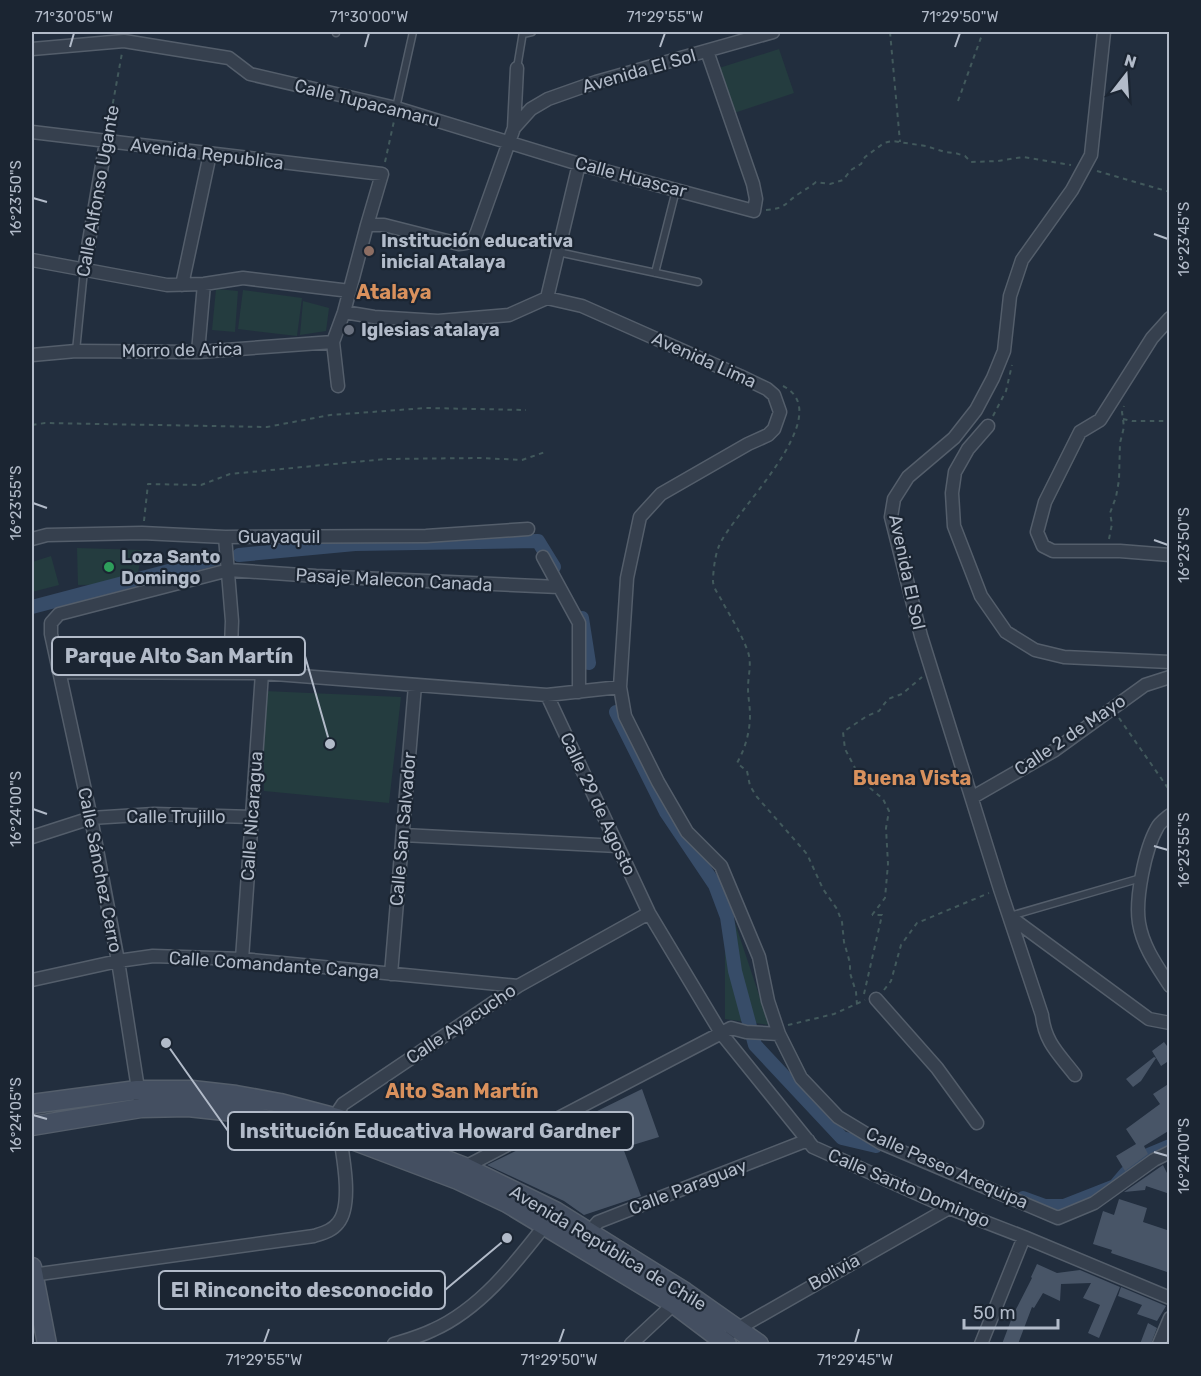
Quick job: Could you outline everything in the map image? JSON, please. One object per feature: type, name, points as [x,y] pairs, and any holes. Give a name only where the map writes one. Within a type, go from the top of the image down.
[{"type":"street","name":"Avenida El Sol","points":[[514,128],[531,109],[548,99],[596,82],[773,32]]},
{"type":"street","name":"Avenida El Sol","points":[[1075,1075],[1049,1041],[1044,1030],[1042,1015],[921,636],[891,517],[894,499],[908,477],[954,438],[976,410],[1004,351],[1010,296],[1022,260],[1072,190],[1091,155],[1104,32]]},
{"type":"street","name":"Calle Tupacamaru","points":[[124,36],[229,58],[250,74],[396,108],[509,141]]},
{"type":"street","points":[[32,49],[124,36]]},
{"type":"street","points":[[707,51],[753,184],[756,199],[754,211]]},
{"type":"street","points":[[367,225],[384,225],[459,244],[469,243],[477,232],[514,128],[517,68]]},
{"type":"street","name":"Avenida Republica","points":[[32,132],[382,174]]},
{"type":"street","name":"Calle Huascar","points":[[509,141],[579,164],[754,211]]},
{"type":"street","name":"Calle Alfonso Ugante","points":[[84,270],[106,142]]},
{"type":"street","points":[[182,285],[210,154]]},
{"type":"street","points":[[344,312],[374,317],[438,321],[509,315],[548,298],[579,164]]},
{"type":"street","points":[[338,386],[333,342],[344,312],[382,174]]},
{"type":"street","points":[[32,260],[167,285],[204,284],[243,278],[350,291]]},
{"type":"street","points":[[198,352],[204,284]]},
{"type":"street","name":"Avenida Lima","points":[[548,298],[582,306],[767,389],[778,403],[780,412],[774,429],[768,435],[661,494],[640,518],[627,578],[620,687]]},
{"type":"street","points":[[1170,318],[1152,338],[1100,420],[1080,432],[1045,502],[1037,532],[1043,546],[1053,551],[1112,551],[1170,555]]},
{"type":"street","name":"Morro de Arica","points":[[32,355],[76,351],[198,352],[333,342]]},
{"type":"street","points":[[988,426],[968,449],[955,472],[952,493],[954,526],[981,596],[1006,632],[1035,650],[1064,657],[1170,662]]},
{"type":"street","name":"Guayaquil","points":[[32,539],[47,535],[142,533],[225,537],[426,536],[528,529]]},
{"type":"street","points":[[225,537],[232,621],[230,672]]},
{"type":"street","points":[[543,557],[579,623],[579,692]]},
{"type":"street","name":"Pasaje Malecon Canada","points":[[51,634],[51,623],[60,614],[229,570],[559,587]]},
{"type":"street","name":"Calle Sánchez Cerro","points":[[51,634],[91,818],[118,961],[139,1099]]},
{"type":"street","points":[[59,672],[262,673],[547,694],[620,687]]},
{"type":"street","name":"Calle Nicaragua","points":[[242,959],[262,673]]},
{"type":"street","name":"Calle 2 de Mayo","points":[[972,797],[1055,750],[1145,685],[1170,677]]},
{"type":"street","name":"Calle San Salvador","points":[[391,974],[415,684]]},
{"type":"street","name":"Calle Paseo Arequipa","points":[[620,687],[625,716],[658,782],[687,832],[722,866],[759,957],[777,1030],[801,1078],[838,1117],[881,1143],[1058,1218],[1094,1203],[1154,1160],[1170,1152]]},
{"type":"street","name":"Calle 29 de Agosto","points":[[547,694],[649,913]]},
{"type":"street","name":"Calle Trujillo","points":[[32,837],[91,818],[154,814],[252,817]]},
{"type":"street","points":[[1170,815],[1158,826],[1146,852],[1139,923],[1149,956],[1170,986]]},
{"type":"street","points":[[403,835],[618,846]]},
{"type":"street","name":"Calle Ayacucho","points":[[338,1127],[339,1110],[343,1104],[518,986],[649,913]]},
{"type":"street","name":"Calle Santo Domingo","points":[[649,913],[721,1033],[813,1147],[949,1208],[1170,1298]]},
{"type":"street","points":[[1009,916],[1149,1018],[1170,1023]]},
{"type":"street","name":"Calle Comandante Canga","points":[[32,980],[118,961],[153,956],[242,959],[518,986]]},
{"type":"street","points":[[870,1000],[937,1068],[977,1123]]},
{"type":"street","points":[[461,1174],[731,1028],[746,1032],[777,1030]]},
{"type":"street","name":"Avenida República de Chile","points":[[32,1126],[139,1099],[192,1090],[280,1103],[555,1211],[680,1298],[725,1342]]},
{"type":"street","name":"Avenida República de Chile","points":[[32,1104],[139,1099]]},
{"type":"street","points":[[47,1344],[32,1272],[314,1236],[329,1231],[340,1222],[345,1206],[346,1189],[338,1127]]},
{"type":"street","name":"Calle Paraguay","points":[[579,1248],[588,1232],[598,1222],[808,1140]]},
{"type":"street","name":"Avenida República de Chile","points":[[461,1174],[579,1248],[680,1298],[736,1328],[759,1344]]},
{"type":"street","name":"Bolivia","points":[[725,1342],[736,1328],[949,1208]]},
{"type":"street","points":[[394,1344],[434,1330],[464,1312],[495,1286],[555,1211]]},
{"type":"street","points":[[981,1344],[1024,1237]]},
{"type":"street","points":[[631,1344],[680,1298]]},
{"type":"street","points":[[1159,1344],[1170,1317]]},
{"type":"lane","points":[[396,108],[413,32]]},
{"type":"lane","points":[[517,68],[523,33],[532,32]]},
{"type":"lane","points":[[655,273],[676,190]]},
{"type":"lane","points":[[558,252],[698,282]]},
{"type":"lane","name":"Calle Alfonso Ugante","points":[[76,351],[84,270]]},
{"type":"lane","points":[[1009,916],[1142,878]]},
{"type":"path","points":[[890,32],[900,143]]},
{"type":"path","points":[[958,101],[983,32]]},
{"type":"path","name":"Calle Alfonso Ugante","points":[[106,142],[124,36]]},
{"type":"path","points":[[382,174],[396,108]]},
{"type":"path","points":[[754,211],[780,209],[816,182],[830,184],[843,180],[851,170],[861,164],[865,157],[884,143],[892,141],[926,146],[945,153],[956,153],[965,156],[971,162],[1023,157],[1085,167],[1170,192]]},
{"type":"path","points":[[779,384],[788,388],[796,397],[801,408],[794,437],[775,470],[743,509],[719,546],[713,583],[749,655],[750,717],[746,745],[737,763],[747,771],[750,786],[757,797],[807,854],[823,889],[837,909],[842,922],[857,1005]]},
{"type":"path","points":[[1112,551],[1108,540],[1112,524],[1110,513],[1119,480],[1120,443],[1124,427],[1122,412],[1125,404]]},
{"type":"path","points":[[32,425],[45,423],[267,427],[330,416],[426,408],[526,410]]},
{"type":"path","points":[[1123,419],[1132,422],[1170,420]]},
{"type":"path","points":[[142,533],[148,484],[201,485],[230,474],[386,459],[522,460],[545,452]]},
{"type":"path","points":[[870,1000],[867,980],[882,915],[872,915],[885,898],[888,864],[886,828],[889,811],[883,800],[870,788],[855,768],[845,749],[843,732],[879,711],[888,699],[902,694],[932,670]]},
{"type":"path","points":[[1113,708],[1170,791]]},
{"type":"path","points":[[777,1030],[834,1014],[870,1000],[891,981],[901,945],[917,923],[1000,889]]},
{"type":"green space","points":[[779,49],[794,93],[734,113],[719,68]]},
{"type":"green space","points":[[216,289],[238,291],[235,332],[212,330]]},
{"type":"green space","points":[[243,290],[302,298],[297,336],[238,329]]},
{"type":"green space","points":[[303,301],[329,308],[326,331],[300,335]]},
{"type":"green space","name":"Loza Santo Domingo","points":[[77,548],[142,550],[136,584],[78,585]]},
{"type":"green space","points":[[51,556],[59,585],[32,592],[32,562]]},
{"type":"green space","points":[[264,691],[401,697],[389,803],[264,791]]},
{"type":"green space","points":[[725,893],[769,1025],[725,1019]]},
{"type":"building","points":[[1164,1042],[1170,1050],[1170,1060],[1161,1066],[1152,1051]]},
{"type":"building","points":[[1154,1057],[1156,1058],[1141,1081],[1133,1087],[1126,1079]]},
{"type":"building","points":[[1170,1083],[1170,1130],[1144,1146],[1148,1154],[1125,1171],[1116,1156],[1136,1144],[1126,1129],[1160,1104],[1153,1094]]},
{"type":"building","points":[[642,1089],[659,1137],[623,1148],[641,1196],[584,1215],[564,1201],[487,1165]]},
{"type":"building","points":[[1163,1165],[1170,1179],[1170,1194],[1146,1186],[1145,1190],[1124,1192]]},
{"type":"building","points":[[1119,1199],[1147,1208],[1143,1222],[1170,1231],[1170,1273],[1111,1253],[1112,1250],[1093,1244],[1103,1211],[1114,1215]]},
{"type":"building","points":[[1037,1264],[1057,1273],[1080,1270],[1120,1287],[1099,1338],[1088,1333],[1100,1305],[1083,1298],[1091,1283],[1061,1284],[1060,1301],[1043,1293],[1034,1308],[1032,1307],[1018,1344],[1002,1344]]},
{"type":"building","points":[[1121,1287],[1166,1306],[1157,1321],[1137,1314],[1142,1305],[1118,1296]]},
{"type":"building","points":[[1148,1323],[1157,1328],[1151,1344],[1140,1344]]},
{"type":"waterway","points":[[239,555],[355,544],[538,541],[554,567]]},
{"type":"waterway","points":[[32,607],[218,558]]},
{"type":"waterway","points":[[582,618],[589,663]]},
{"type":"waterway","points":[[616,712],[666,812],[715,885],[727,917],[735,971],[755,1045],[842,1138],[876,1146]]},
{"type":"waterway","points":[[1023,1198],[1045,1206],[1064,1206],[1115,1186],[1146,1156],[1170,1146]]},
{"type":"place","name":"Institución educativa inicial Atalaya","points":[[369,251]]},
{"type":"place","name":"Iglesias atalaya","points":[[349,330]]},
{"type":"place","name":"Loza Santo Domingo","points":[[109,567]]},
{"type":"place","name":"Parque Alto San Martín","points":[[330,744]]},
{"type":"place","name":"Institución Educativa Howard Gardner","points":[[166,1043]]},
{"type":"place","name":"El Rinconcito desconocido","points":[[507,1238]]},
{"type":"district","name":"Atalaya","points":[[394,292]]},
{"type":"district","name":"Buena Vista","points":[[912,778]]},
{"type":"district","name":"Alto San Martín","points":[[462,1091]]}]
